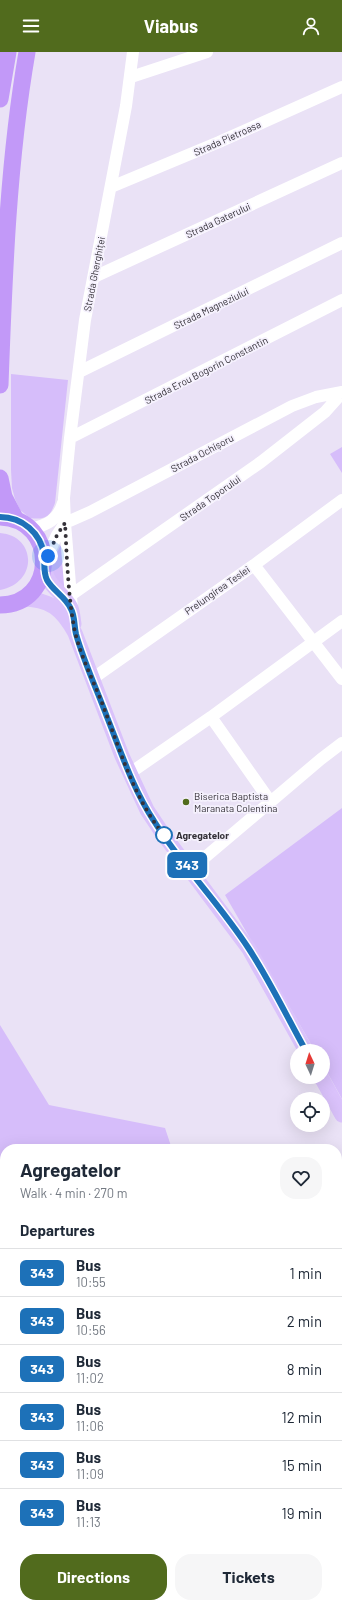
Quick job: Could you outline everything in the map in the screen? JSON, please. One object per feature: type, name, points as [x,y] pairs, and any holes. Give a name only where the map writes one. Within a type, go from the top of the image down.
[{"type":"highway","points":[[0,99],[8,52]]},
{"type":"highway","points":[[0,385],[8,199],[16,126],[27,52]]},
{"type":"highway","points":[[0,478],[8,518],[31,529],[41,544],[44,565],[36,586],[30,593],[14,603],[0,605]]},
{"type":"main road","name":"Strada Gherghiței","points":[[44,565],[47,580],[67,601],[72,610],[75,633]]},
{"type":"main road","name":"Strada Gherghiței","points":[[22,599],[44,602],[58,609],[67,618],[75,633],[130,773],[151,816],[249,949],[302,1044]]},
{"type":"main road","points":[[325,1084],[342,1115]]},
{"type":"street","name":"Strada Gherghiței","points":[[72,610],[64,498],[70,438],[85,320],[111,187],[133,52]]},
{"type":"street","points":[[130,77],[207,52]]},
{"type":"street","name":"Strada Pietroasa","points":[[111,187],[219,142],[342,87]]},
{"type":"street","name":"Strada Gaterului","points":[[94,277],[342,163]]},
{"type":"street","name":"Strada Magneziului","points":[[79,372],[342,243]]},
{"type":"street","name":"Strada Erou Bogorin Constantin","points":[[70,438],[342,300]]},
{"type":"street","name":"Strada Ochișoru","points":[[65,523],[90,512],[292,406],[316,397],[342,392]]},
{"type":"street","name":"Strada Toporului","points":[[71,595],[261,462],[325,412],[342,392]]},
{"type":"street","name":"Strada Gherghiței","points":[[31,529],[45,525],[55,518],[61,510],[64,498]]},
{"type":"street","name":"Prelungirea Teslei","points":[[92,679],[254,565],[342,500]]},
{"type":"street","points":[[44,565],[57,535],[65,523]]},
{"type":"street","points":[[254,565],[342,679]]},
{"type":"street","points":[[130,773],[211,717],[342,621]]},
{"type":"street","points":[[211,717],[270,801]]},
{"type":"street","points":[[190,870],[270,801],[342,743]]},
{"type":"shaded area","points":[[11,374],[68,380],[55,503],[51,512],[43,518],[30,518],[20,510],[12,488]]},
{"type":"shaded area","points":[[342,447],[342,473],[330,454]]},
{"type":"shaded area","points":[[0,533],[12,536],[21,542],[26,551],[28,560],[26,570],[21,579],[12,586],[0,590]]},
{"type":"shaded area","points":[[63,541],[66,592],[53,579],[51,564]]},
{"type":"shaded area","points":[[342,808],[342,1099],[330,1078],[330,1044],[311,1044],[225,895]]},
{"type":"shaded area","points":[[0,1025],[49,1105],[165,1128],[170,1144],[0,1144]]},
{"type":"bus line","name":"343","points":[[0,517],[7,517],[24,524],[31,529],[41,544],[44,556],[45,575],[47,580],[67,601],[72,610],[75,633],[122,756],[142,801],[163,834],[249,949],[302,1044]]},
{"type":"place","name":"Biserica Baptista Maranata Colentina","points":[[186,802]]},
{"type":"place","name":"Agregatelor","points":[[164,835]]},
{"type":"route","points":[[48,556],[57,535],[65,523],[68,578],[75,633],[135,786],[147,810],[164,835]]}]
